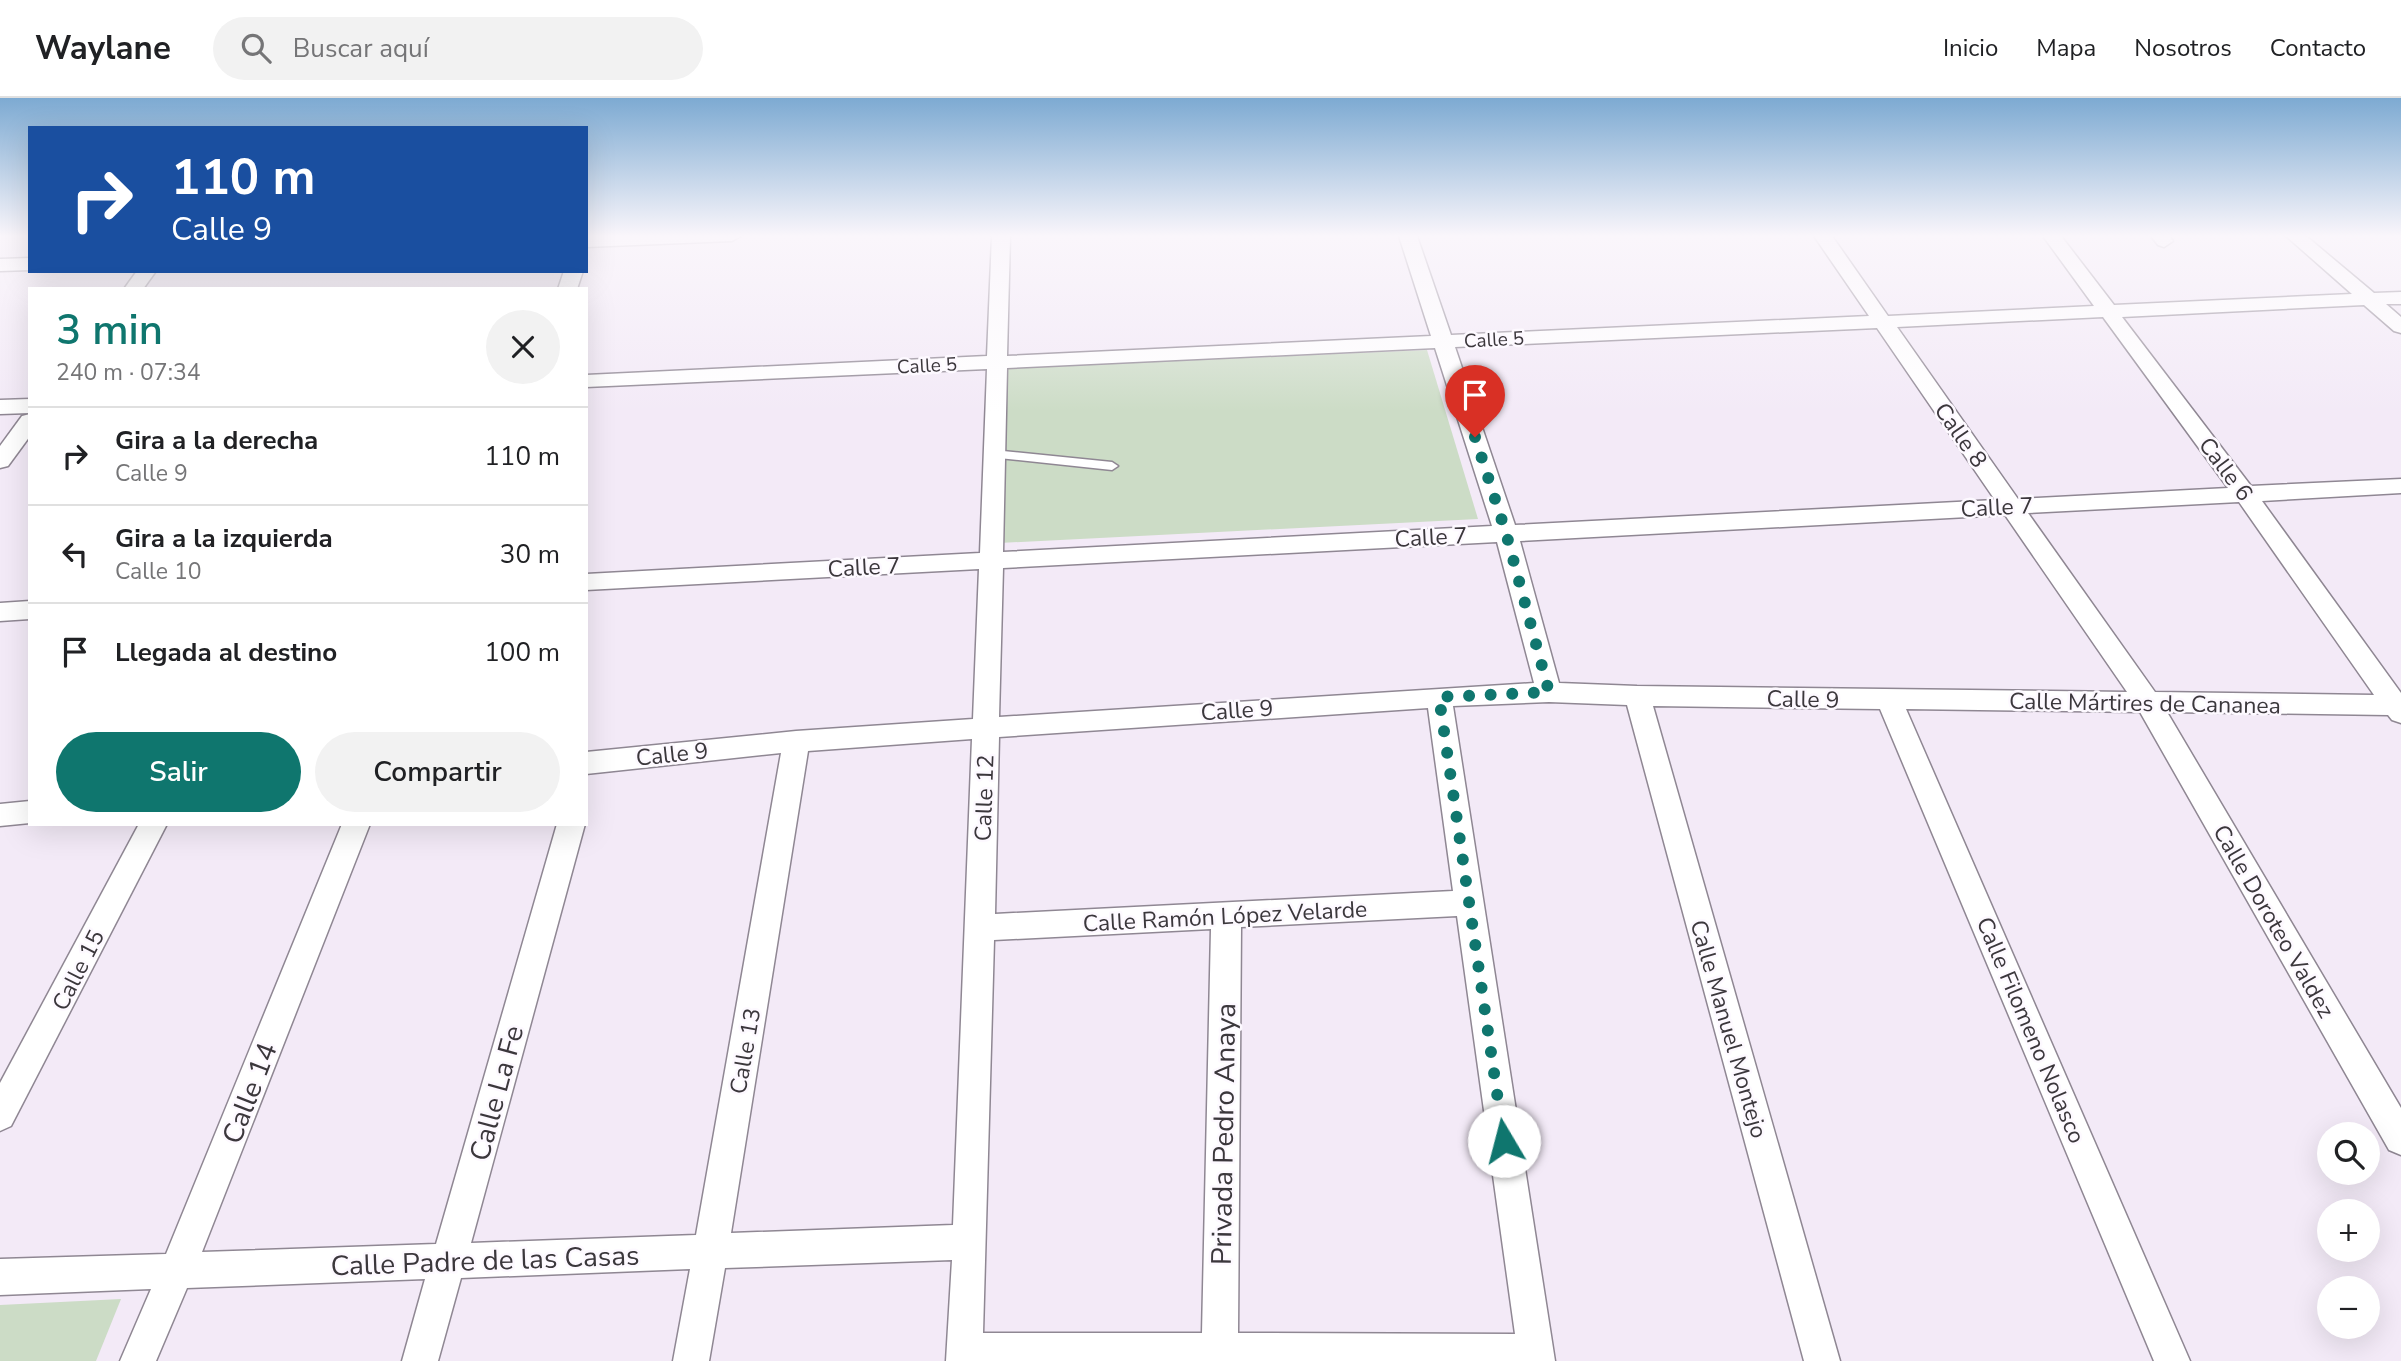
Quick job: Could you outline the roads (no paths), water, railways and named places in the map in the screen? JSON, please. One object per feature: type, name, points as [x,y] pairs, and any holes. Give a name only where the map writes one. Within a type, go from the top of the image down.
[{"type":"street","name":"Calle 12","points":[[964,1356],[970,1242],[999,295]]},
{"type":"street","points":[[1428,295],[1506,533],[1549,692]]},
{"type":"street","name":"Calle 8","points":[[1863,295],[2148,702]]},
{"type":"street","name":"Calle 6","points":[[2096,295],[2399,708]]},
{"type":"street","points":[[2366,295],[2401,327]]},
{"type":"street","name":"Calle 5","points":[[588,382],[2401,298]]},
{"type":"street","points":[[0,407],[28,406]]},
{"type":"street","points":[[0,461],[28,424]]},
{"type":"street","name":"Calle 7","points":[[588,582],[2401,486]]},
{"type":"street","points":[[0,611],[28,610]]},
{"type":"street","name":"Calle 9","points":[[588,765],[796,741],[1439,697],[1549,692],[1889,700]]},
{"type":"street","name":"Calle Manuel Montejo","points":[[1637,696],[1822,1361]]},
{"type":"street","points":[[964,1356],[1220,1351],[1536,1357],[1439,697]]},
{"type":"street","name":"Calle Mártires de Cananea","points":[[1889,700],[2399,708]]},
{"type":"street","name":"Calle Filomeno Nolasco","points":[[1889,700],[2172,1361]]},
{"type":"street","name":"Calle Doroteo Valdez","points":[[2148,702],[2401,1139]]},
{"type":"street","name":"Calle 13","points":[[691,1361],[757,984],[796,741]]},
{"type":"street","points":[[0,815],[28,812]]},
{"type":"street","name":"Calle 15","points":[[0,1115],[152,826]]},
{"type":"street","name":"Calle 14","points":[[138,1361],[219,1169],[355,826]]},
{"type":"street","name":"Calle La Fe","points":[[420,1361],[570,826]]},
{"type":"street","name":"Calle Ramón López Velarde","points":[[980,928],[1469,903]]},
{"type":"street","name":"Privada Pedro Anaya","points":[[1220,1351],[1226,916]]},
{"type":"street","name":"Calle Padre de las Casas","points":[[0,1277],[970,1242]]},
{"type":"lane","points":[[993,454],[1112,466]]}]
